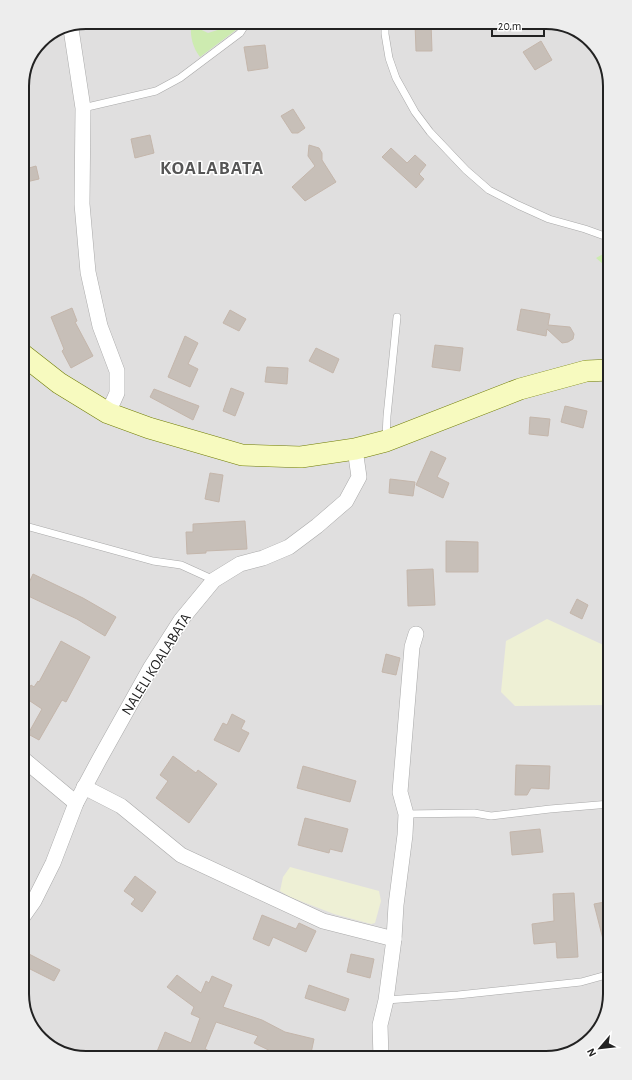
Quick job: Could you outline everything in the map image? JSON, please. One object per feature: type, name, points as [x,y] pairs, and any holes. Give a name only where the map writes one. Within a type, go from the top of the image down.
[{"type":"street","points":[[71,31],[83,108],[82,204],[88,272],[100,326],[117,371],[117,393],[108,413]]},
{"type":"street","points":[[29,359],[59,383],[108,413],[149,428],[242,455],[302,457],[355,450],[386,441],[520,389],[586,371],[603,370]]},
{"type":"street","name":"NALELI KOALABATA","points":[[29,908],[53,863],[76,803],[84,787],[151,667],[181,620],[214,580],[240,564],[262,558],[289,546],[317,526],[346,501],[359,477],[355,450]]},
{"type":"street","points":[[380,1051],[380,1025],[386,1000],[404,843],[406,814],[400,792],[412,647],[416,634]]},
{"type":"street","points":[[29,764],[76,803]]},
{"type":"street","points":[[84,787],[121,806],[181,855],[323,921],[394,939]]},
{"type":"lane","points":[[83,108],[156,91],[180,78],[240,33],[243,29]]},
{"type":"lane","points":[[385,29],[389,58],[396,78],[415,112],[430,132],[466,170],[489,190],[518,206],[549,219],[603,235]]},
{"type":"lane","points":[[386,441],[387,416],[397,317]]},
{"type":"lane","points":[[29,527],[153,560],[181,565],[214,580]]},
{"type":"lane","points":[[406,814],[474,813],[491,816],[603,805]]},
{"type":"lane","points":[[386,1000],[458,995],[581,982],[603,976]]},
{"type":"shaded area","points":[[86,29],[549,29],[564,32],[583,43],[597,61],[602,75],[603,86],[603,1001],[599,1016],[592,1028],[580,1028],[580,1039],[571,1045],[557,1050],[546,1051],[83,1051],[68,1048],[49,1037],[35,1019],[30,1005],[29,994],[29,83],[35,61],[41,51],[49,43],[64,33]]},
{"type":"green space","points":[[191,29],[200,29],[208,33],[221,29],[236,29],[200,57],[192,42]]},
{"type":"green space","points":[[603,254],[603,264],[596,258]]},
{"type":"green space","points":[[547,619],[603,645],[603,705],[515,706],[501,692],[506,641]]},
{"type":"green space","points":[[290,867],[379,891],[381,901],[375,923],[371,924],[334,914],[290,897],[280,891],[283,877]]},
{"type":"building","points":[[415,29],[431,29],[432,51],[416,51]]},
{"type":"building","points":[[541,41],[552,60],[535,70],[523,52]]},
{"type":"building","points":[[265,45],[268,68],[248,71],[244,47]]},
{"type":"building","points":[[293,109],[305,128],[298,133],[292,133],[281,116]]},
{"type":"building","points":[[150,135],[154,153],[135,158],[131,139]]},
{"type":"building","points":[[309,145],[319,148],[322,153],[322,160],[336,182],[305,201],[292,187],[315,166],[308,156]]},
{"type":"building","points":[[391,148],[407,163],[415,155],[426,165],[419,174],[424,179],[416,188],[382,157]]},
{"type":"building","points":[[36,166],[39,179],[29,181],[29,168]]},
{"type":"building","points":[[72,308],[77,321],[75,322],[93,356],[71,368],[62,351],[64,349],[51,317]]},
{"type":"building","points":[[521,309],[550,314],[548,325],[570,327],[574,334],[573,339],[562,343],[547,329],[546,336],[517,330]]},
{"type":"building","points":[[230,310],[246,319],[239,331],[223,323]]},
{"type":"building","points":[[185,336],[198,343],[188,364],[198,369],[190,387],[168,377]]},
{"type":"building","points":[[435,345],[463,348],[460,371],[432,367]]},
{"type":"building","points":[[316,348],[339,359],[333,373],[309,361]]},
{"type":"building","points":[[267,367],[288,368],[287,384],[265,382]]},
{"type":"building","points":[[231,388],[244,393],[235,416],[223,411]]},
{"type":"building","points":[[154,389],[199,406],[193,420],[150,397]]},
{"type":"building","points":[[565,406],[587,411],[583,428],[561,422]]},
{"type":"building","points":[[530,417],[550,419],[548,436],[529,434]]},
{"type":"building","points":[[431,451],[446,458],[437,477],[449,483],[443,498],[416,485]]},
{"type":"building","points":[[210,473],[223,475],[219,502],[205,499]]},
{"type":"building","points":[[390,479],[415,482],[413,496],[389,493]]},
{"type":"building","points":[[245,521],[247,549],[206,551],[206,553],[187,554],[186,532],[193,532],[193,524]]},
{"type":"building","points":[[446,541],[478,542],[478,572],[446,572]]},
{"type":"building","points":[[433,569],[435,605],[408,606],[407,570]]},
{"type":"building","points":[[33,574],[83,598],[116,617],[105,636],[77,619],[29,596],[29,583]]},
{"type":"building","points":[[577,599],[588,605],[582,619],[570,613]]},
{"type":"building","points":[[61,641],[90,657],[66,702],[62,700],[39,740],[29,735],[29,732],[42,709],[29,700],[29,688],[31,685],[34,687],[38,681],[39,682]]},
{"type":"building","points":[[386,654],[400,658],[396,675],[382,672]]},
{"type":"building","points":[[232,714],[245,721],[241,729],[249,733],[239,752],[214,740],[223,723],[227,725]]},
{"type":"building","points":[[173,756],[196,773],[198,770],[217,784],[189,823],[156,798],[168,781],[160,775]]},
{"type":"building","points":[[516,765],[550,766],[549,789],[531,788],[527,795],[515,795]]},
{"type":"building","points":[[303,766],[356,781],[350,802],[297,788]]},
{"type":"building","points":[[305,818],[348,829],[342,852],[330,849],[329,853],[298,845]]},
{"type":"building","points":[[540,829],[543,852],[512,855],[510,832]]},
{"type":"building","points":[[135,876],[156,892],[142,912],[131,904],[135,899],[124,891]]},
{"type":"building","points":[[574,893],[578,957],[557,958],[556,942],[534,944],[532,924],[554,921],[553,894]]},
{"type":"building","points":[[603,902],[603,939],[594,904]]},
{"type":"building","points":[[262,915],[296,929],[299,923],[316,931],[306,952],[273,937],[269,946],[253,939]]},
{"type":"building","points":[[29,954],[60,970],[54,981],[29,968]]},
{"type":"building","points":[[351,954],[374,959],[370,978],[347,972]]},
{"type":"building","points":[[177,975],[201,993],[206,981],[209,983],[212,976],[232,985],[223,1007],[262,1020],[285,1032],[314,1039],[311,1051],[271,1051],[254,1043],[258,1036],[216,1022],[205,1049],[209,1051],[157,1051],[165,1032],[191,1043],[200,1018],[191,1014],[194,1007],[167,987]]},
{"type":"building","points":[[309,985],[349,999],[345,1011],[305,998]]},
{"type":"district","name":"KOALABATA","points":[[212,167]]}]
